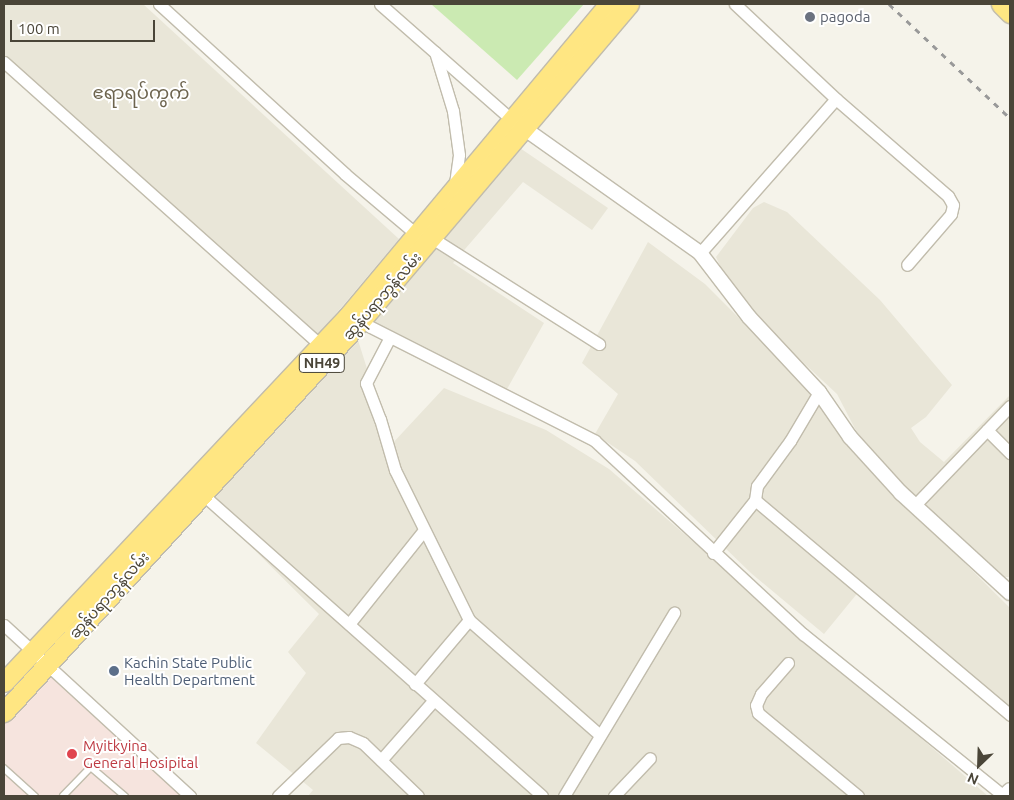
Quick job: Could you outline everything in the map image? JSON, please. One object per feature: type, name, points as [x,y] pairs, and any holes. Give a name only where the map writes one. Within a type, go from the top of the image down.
[{"type":"highway","name":"ဆွန်ပရာဘွန်လမ်း","points":[[4,682],[40,658],[201,493],[354,319],[424,236],[517,123],[609,4]]},
{"type":"highway","name":"ဆွန်ပရာဘွန်လမ်း","points":[[424,236],[455,185],[517,123],[629,4]]},
{"type":"highway","points":[[1001,4],[1010,13]]},
{"type":"highway","name":"ဆွန်ပရာဘွန်လမ်း","points":[[4,712],[40,658],[321,345],[354,319]]},
{"type":"street","points":[[159,4],[345,174],[424,236],[599,344]]},
{"type":"street","points":[[380,4],[517,123],[700,253],[748,317],[820,392],[850,437],[915,505],[1010,593]]},
{"type":"street","points":[[735,4],[836,99],[948,196],[953,205],[951,214],[907,264]]},
{"type":"street","points":[[434,50],[453,111],[459,155],[455,185]]},
{"type":"street","points":[[4,62],[321,345]]},
{"type":"street","points":[[700,253],[836,99]]},
{"type":"street","points":[[354,319],[595,441],[713,553],[803,634],[1004,796],[1010,790]]},
{"type":"street","points":[[390,337],[366,383],[380,419],[395,470],[469,620],[600,735]]},
{"type":"street","points":[[713,553],[754,500],[757,486],[790,441],[820,392]]},
{"type":"street","points":[[915,505],[1010,406]]},
{"type":"street","points":[[987,430],[1010,453]]},
{"type":"street","points":[[201,493],[542,796]]},
{"type":"street","points":[[754,500],[1010,714]]},
{"type":"street","points":[[349,624],[424,530]]},
{"type":"street","points":[[564,796],[674,613]]},
{"type":"street","points":[[415,684],[469,620]]},
{"type":"street","points":[[4,625],[190,796]]},
{"type":"street","points":[[788,663],[761,694],[756,705],[758,713],[842,792],[858,796]]},
{"type":"street","points":[[381,760],[433,701]]},
{"type":"street","points":[[278,796],[338,738],[349,736],[363,743],[418,796]]},
{"type":"street","points":[[614,796],[650,758]]},
{"type":"lane","points":[[63,796],[91,767],[125,796]]},
{"type":"lane","points":[[4,768],[35,796]]},
{"type":"shaded area","points":[[4,4],[143,4],[399,239],[318,335],[4,60]]},
{"type":"shaded area","points":[[514,144],[608,208],[592,230],[523,182],[453,263],[544,323],[507,389],[369,324]]},
{"type":"shaded area","points":[[764,202],[787,212],[880,300],[952,385],[926,417],[911,428],[920,442],[944,462],[1010,395],[1010,577],[1001,577],[924,508],[864,446],[837,394],[779,340],[729,285],[716,257],[753,208]]},
{"type":"shaded area","points":[[648,242],[705,284],[820,399],[850,449],[1010,608],[1010,712],[865,584],[824,634],[752,574],[635,461],[595,434],[618,394],[582,363]]},
{"type":"shaded area","points":[[358,340],[391,445],[444,388],[546,430],[609,469],[988,796],[308,796],[313,790],[256,743],[306,673],[288,652],[319,614],[208,504]]},
{"type":"shaded area","name":"Myitkyina General Hosipital","points":[[47,663],[183,796],[4,796],[4,712]]},
{"type":"green space","points":[[431,4],[584,4],[517,80]]},
{"type":"railway","points":[[889,4],[1010,118]]},
{"type":"place","name":"pagoda","points":[[810,17]]},
{"type":"place","name":"Kachin State Public Health Department","points":[[114,671]]},
{"type":"place","name":"Myitkyina General Hosipital","points":[[72,754]]},
{"type":"district","name":"ဧရာရပ်ကွက်","points":[[141,92]]}]
